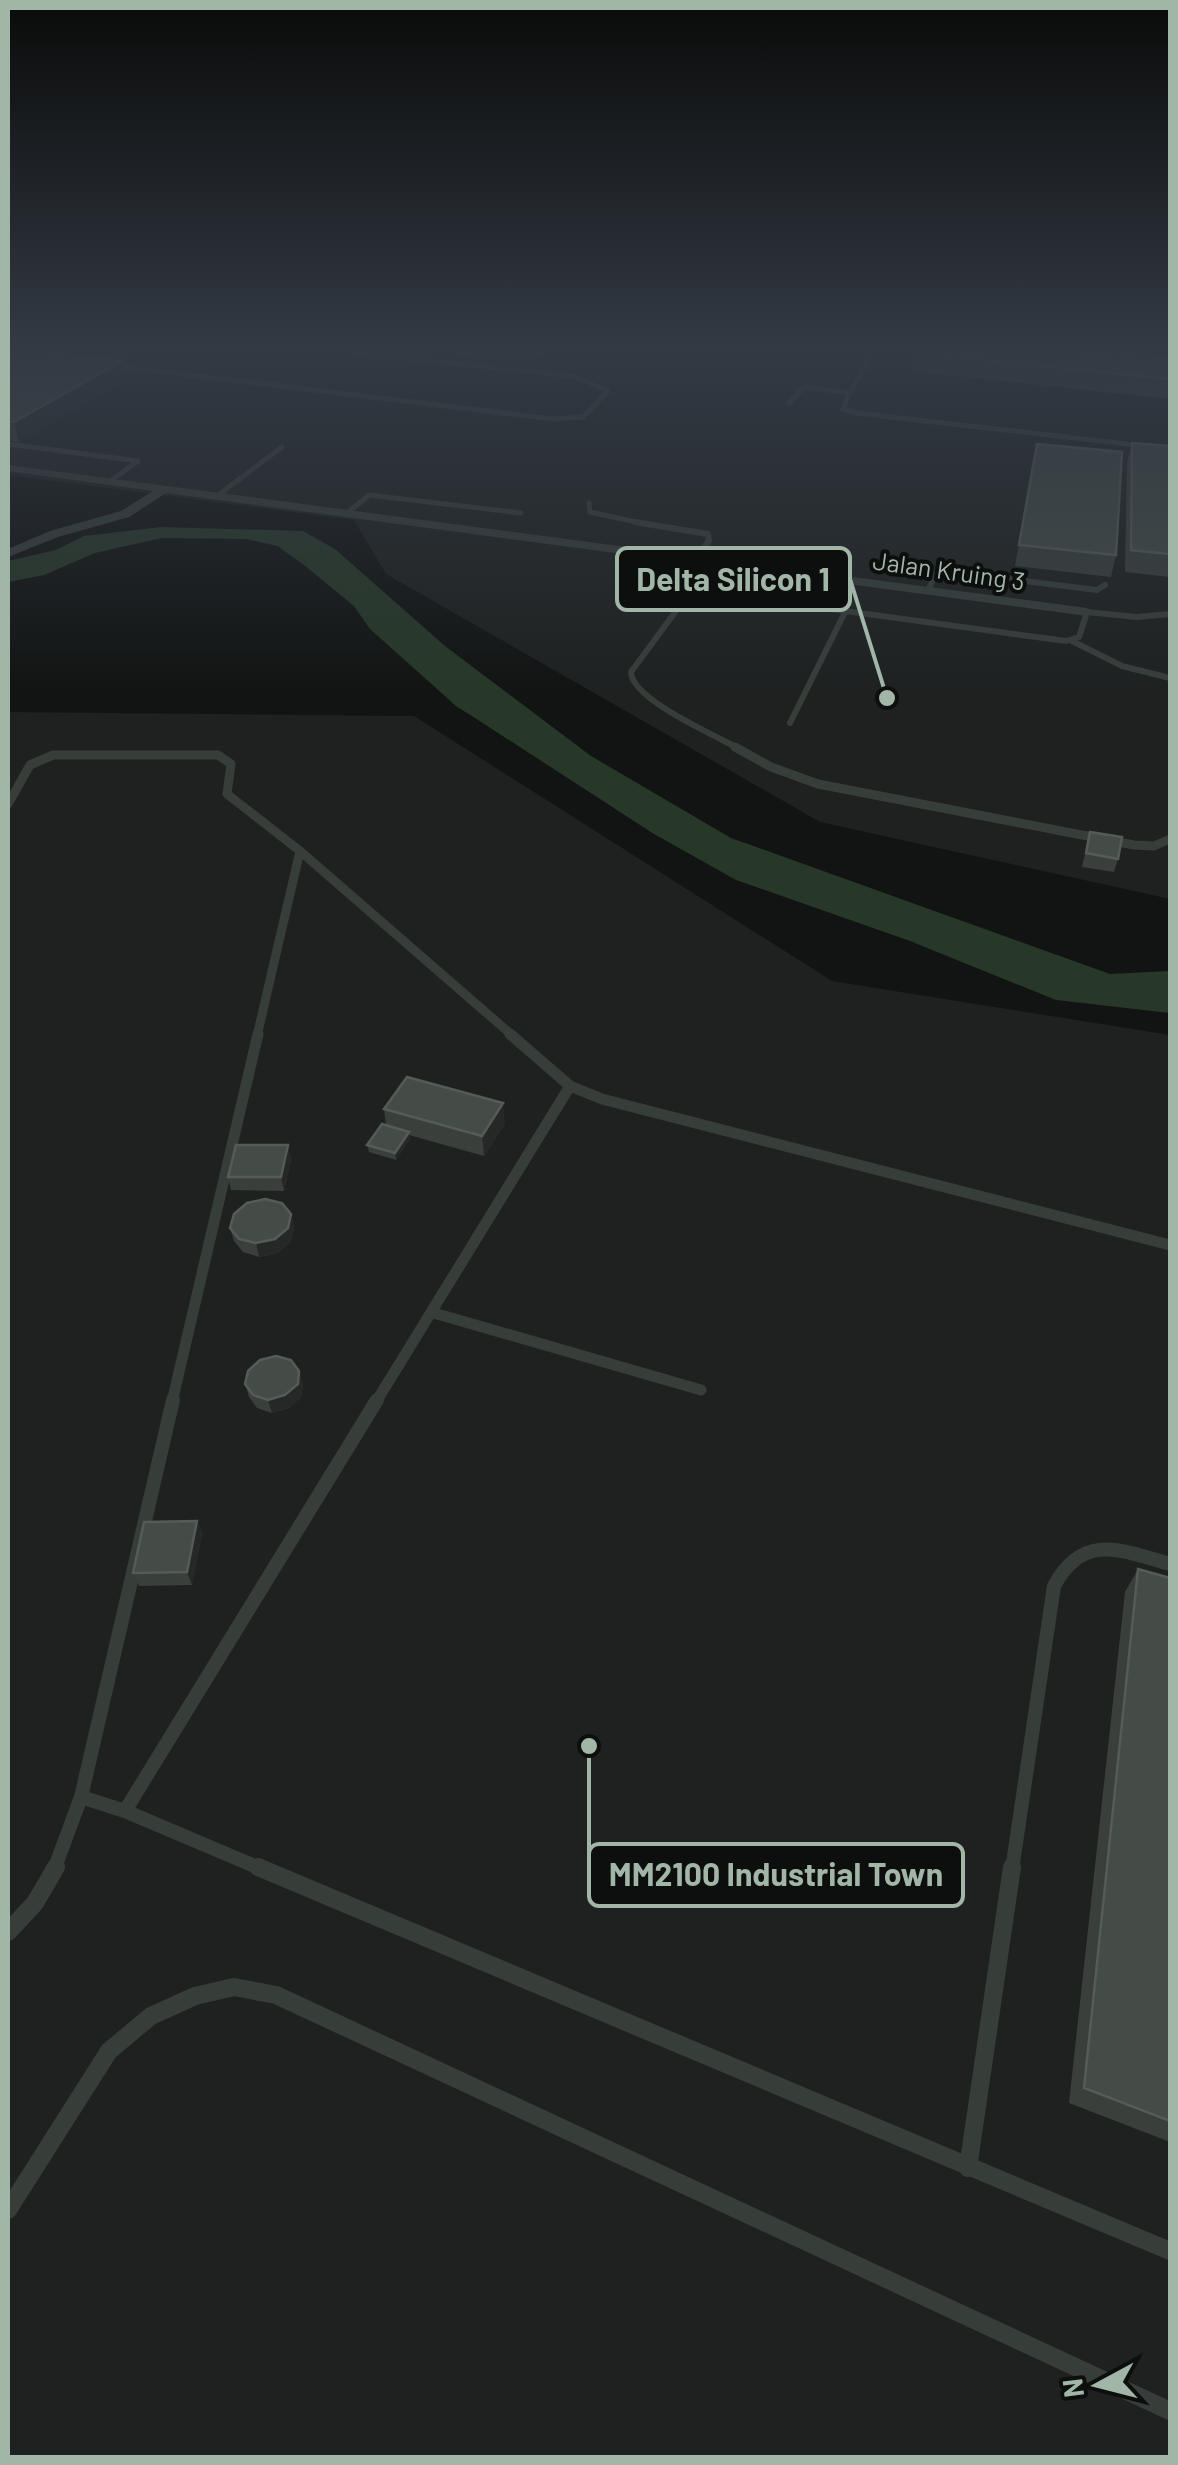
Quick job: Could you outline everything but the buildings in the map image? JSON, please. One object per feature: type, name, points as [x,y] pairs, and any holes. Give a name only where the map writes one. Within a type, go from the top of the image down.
[{"type":"street","name":"Jalan Kruing 3","points":[[8,468],[1087,612]]},
{"type":"street","points":[[8,553],[54,534],[124,514],[164,489]]},
{"type":"lane","points":[[108,482],[135,463]]},
{"type":"lane","points":[[217,496],[262,463]]},
{"type":"lane","points":[[346,514],[367,495],[522,513]]},
{"type":"lane","points":[[589,503],[590,512],[602,517],[708,534],[709,540],[695,558]]},
{"type":"lane","points":[[928,590],[937,572],[946,571],[1099,590],[1105,585]]},
{"type":"lane","points":[[1170,678],[1122,666],[1072,641],[727,592],[692,592],[632,672],[631,680],[643,695],[771,767],[818,784],[1134,846],[1154,846],[1170,839]]},
{"type":"lane","points":[[790,722],[846,610]]},
{"type":"lane","points":[[1072,641],[1079,636],[1087,612]]},
{"type":"lane","name":"Jalan Kruing 3","points":[[1087,612],[1137,618],[1170,614]]},
{"type":"lane","points":[[8,804],[30,765],[48,756],[211,754],[231,764],[227,794],[300,851],[570,1086],[602,1098],[1170,1244]]},
{"type":"lane","points":[[8,1932],[38,1900],[57,1868],[81,1797],[300,851]]},
{"type":"lane","points":[[125,1812],[570,1086]]},
{"type":"lane","points":[[434,1313],[700,1390]]},
{"type":"lane","points":[[968,2168],[1054,1586],[1064,1564],[1088,1548],[1108,1548],[1170,1564]]},
{"type":"lane","points":[[81,1797],[125,1812],[1170,2251]]},
{"type":"lane","points":[[8,2210],[109,2050],[151,2016],[195,1996],[234,1988],[262,1992],[276,1995],[1170,2411]]},
{"type":"shaded area","points":[[8,463],[1170,463],[1170,899],[820,822],[386,574],[354,520],[8,475]]},
{"type":"shaded area","points":[[161,527],[303,531],[335,549],[445,646],[591,756],[731,838],[1110,974],[1170,971],[1170,1013],[1056,1000],[910,941],[736,880],[654,834],[455,705],[370,629],[354,606],[282,547],[246,539],[162,538],[95,553],[44,575],[8,582],[8,561],[56,550],[84,536]]},
{"type":"shaded area","points":[[8,712],[414,716],[832,981],[1170,1035],[1170,2457],[8,2458]]},
{"type":"waterway","points":[[290,542],[344,579],[468,699],[484,709]]},
{"type":"place","name":"Delta Silicon 1","points":[[887,698]]},
{"type":"place","name":"MM2100 Industrial Town","points":[[589,1746]]}]
